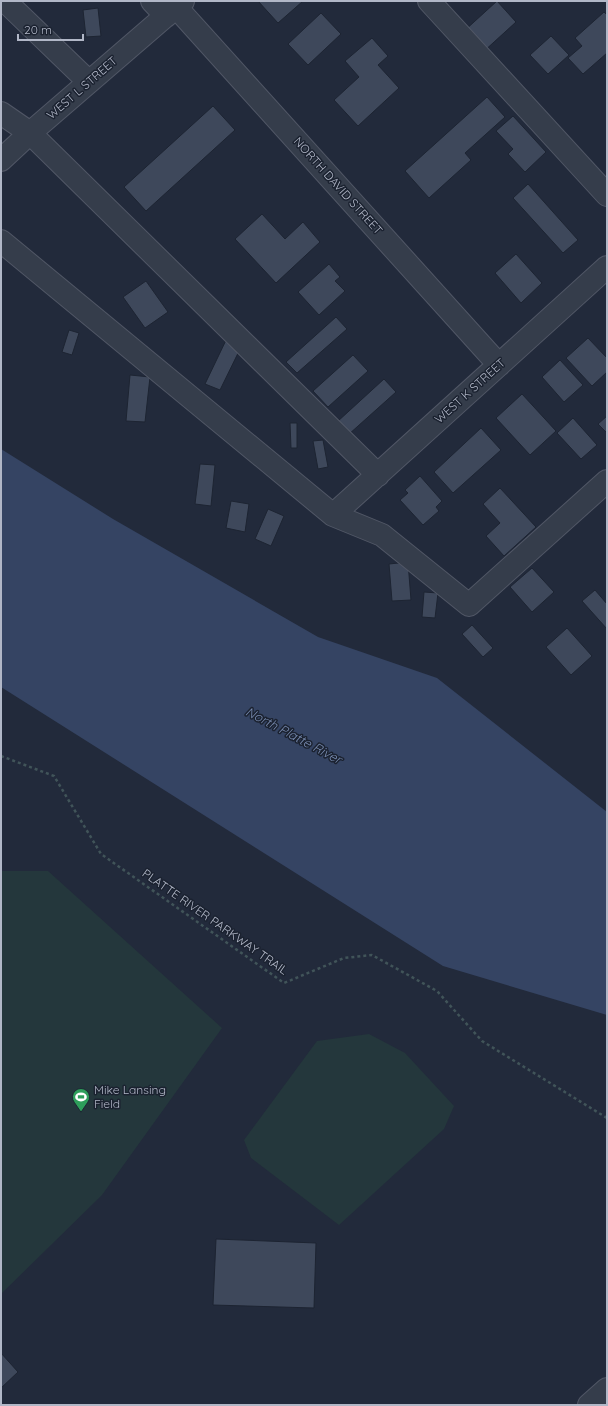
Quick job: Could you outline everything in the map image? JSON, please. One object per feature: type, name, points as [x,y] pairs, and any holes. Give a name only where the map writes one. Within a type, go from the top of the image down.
[{"type":"street","points":[[5,1],[89,82]]},
{"type":"street","points":[[429,1],[607,195]]},
{"type":"street","name":"WEST L STREET","points":[[1,160],[89,82],[169,6]]},
{"type":"street","name":"NORTH DAVID STREET","points":[[169,6],[499,365]]},
{"type":"street","points":[[1,113],[30,133],[378,474]]},
{"type":"street","points":[[1,241],[333,515],[382,535],[469,605],[607,481]]},
{"type":"street","name":"WEST K STREET","points":[[333,515],[607,267]]},
{"type":"street","points":[[589,1405],[607,1389]]},
{"type":"path","name":"PLATTE RIVER PARKWAY TRAIL","points":[[1,756],[54,776],[101,854],[284,983],[344,958],[372,955],[437,992],[482,1041],[607,1118]]},
{"type":"green space","name":"Mike Lansing Field","points":[[1,871],[48,871],[222,1028],[102,1195],[1,1294]]},
{"type":"green space","points":[[369,1034],[405,1053],[454,1106],[444,1129],[339,1225],[251,1158],[244,1140],[317,1041]]},
{"type":"water","name":"North Platte River","points":[[1,449],[113,519],[318,637],[437,678],[607,812],[607,1015],[443,966],[1,687]]},
{"type":"building","points":[[258,1],[303,1],[278,23]]},
{"type":"building","points":[[497,1],[516,22],[482,53],[463,32]]},
{"type":"building","points":[[98,8],[101,36],[86,37],[83,10]]},
{"type":"building","points":[[604,12],[607,15],[607,53],[583,74],[568,58],[582,46],[575,38]]},
{"type":"building","points":[[321,13],[341,34],[308,65],[288,44]]},
{"type":"building","points":[[551,36],[569,55],[548,74],[530,55]]},
{"type":"building","points":[[372,38],[388,56],[378,65],[399,88],[358,126],[334,100],[359,77],[345,61]]},
{"type":"building","points":[[487,97],[505,117],[465,153],[471,160],[429,198],[405,171]]},
{"type":"building","points":[[213,106],[235,130],[146,211],[124,187]]},
{"type":"building","points":[[513,116],[546,152],[525,172],[508,154],[513,149],[496,131]]},
{"type":"building","points":[[528,184],[578,240],[563,253],[513,198]]},
{"type":"building","points":[[262,214],[285,239],[303,222],[320,242],[276,283],[235,239]]},
{"type":"building","points":[[516,254],[542,283],[521,303],[495,273]]},
{"type":"building","points":[[329,264],[340,277],[335,281],[345,291],[319,315],[298,292]]},
{"type":"building","points":[[146,281],[168,312],[145,328],[123,297]]},
{"type":"building","points":[[336,317],[347,329],[297,373],[286,362]]},
{"type":"building","points":[[69,330],[79,333],[72,355],[62,352]]},
{"type":"building","points":[[228,336],[243,343],[220,390],[205,384]]},
{"type":"building","points":[[588,338],[607,358],[607,372],[592,386],[566,358]]},
{"type":"building","points":[[353,355],[368,371],[328,407],[313,391]]},
{"type":"building","points":[[560,360],[583,385],[564,402],[542,377]]},
{"type":"building","points":[[130,375],[150,377],[145,422],[126,421]]},
{"type":"building","points":[[384,379],[396,392],[348,435],[337,422]]},
{"type":"building","points":[[522,394],[556,431],[530,455],[496,418]]},
{"type":"building","points":[[607,416],[607,433],[598,424]]},
{"type":"building","points":[[573,418],[597,445],[581,459],[557,433]]},
{"type":"building","points":[[290,423],[297,423],[297,448],[291,448]]},
{"type":"building","points":[[481,428],[501,450],[453,493],[434,472]]},
{"type":"building","points":[[323,440],[328,467],[318,469],[313,441]]},
{"type":"building","points":[[200,464],[215,465],[211,506],[195,504]]},
{"type":"building","points":[[420,476],[442,501],[436,507],[439,511],[423,525],[400,500],[408,493],[405,490]]},
{"type":"building","points":[[500,488],[536,527],[504,556],[486,536],[500,523],[483,504]]},
{"type":"building","points":[[231,501],[249,504],[245,532],[226,528]]},
{"type":"building","points":[[268,509],[284,516],[271,546],[255,539]]},
{"type":"building","points":[[408,562],[411,600],[392,601],[389,564]]},
{"type":"building","points":[[532,568],[554,592],[532,612],[510,587]]},
{"type":"building","points":[[595,590],[607,604],[607,629],[582,601]]},
{"type":"building","points":[[424,592],[438,593],[435,618],[422,617]]},
{"type":"building","points":[[472,625],[493,648],[483,657],[462,634]]},
{"type":"building","points":[[567,628],[592,656],[571,675],[546,647]]},
{"type":"building","points":[[216,1239],[316,1243],[314,1308],[213,1305]]},
{"type":"building","points":[[1,1353],[18,1372],[1,1388]]},
{"type":"place","name":"Mike Lansing Field","points":[[81,1112]]}]
